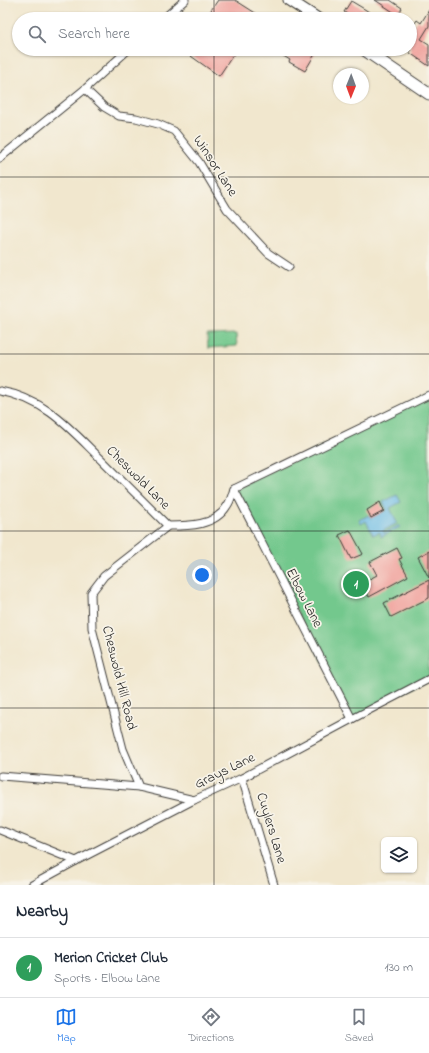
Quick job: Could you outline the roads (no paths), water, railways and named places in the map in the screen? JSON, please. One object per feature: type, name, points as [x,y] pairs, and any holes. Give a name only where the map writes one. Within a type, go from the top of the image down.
[{"type":"main road","points":[[289,0],[307,12]]},
{"type":"main road","points":[[373,56],[429,94]]},
{"type":"street","points":[[171,12],[185,0]]},
{"type":"street","points":[[0,158],[85,90],[121,56]]},
{"type":"street","name":"Winsor Lane","points":[[85,90],[119,116],[136,118],[158,124],[174,132],[199,162],[227,209],[268,253],[290,267]]},
{"type":"street","name":"Cheswold Lane","points":[[0,392],[11,393],[30,400],[55,414],[168,526],[195,525],[220,516],[228,505],[234,488]]},
{"type":"street","points":[[234,488],[429,395]]},
{"type":"street","name":"Elbow Lane","points":[[234,488],[352,718]]},
{"type":"street","name":"Cheswold Hill Road","points":[[139,787],[123,749],[92,628],[91,593],[104,576],[168,526]]},
{"type":"street","name":"Grays Lane","points":[[32,885],[194,800],[242,778],[352,718],[429,679]]},
{"type":"street","points":[[1,776],[139,787],[194,800]]},
{"type":"street","name":"Cuylers Lane","points":[[242,778],[274,885]]},
{"type":"street","points":[[0,830],[76,861]]},
{"type":"water","points":[[397,495],[401,502],[390,508],[397,523],[383,531],[384,533],[399,525],[400,527],[381,537],[380,532],[373,535],[366,521],[361,524],[359,520],[369,515],[371,518],[387,510],[383,502]]},
{"type":"place","name":"Merion Cricket Club","points":[[356,584]]}]
